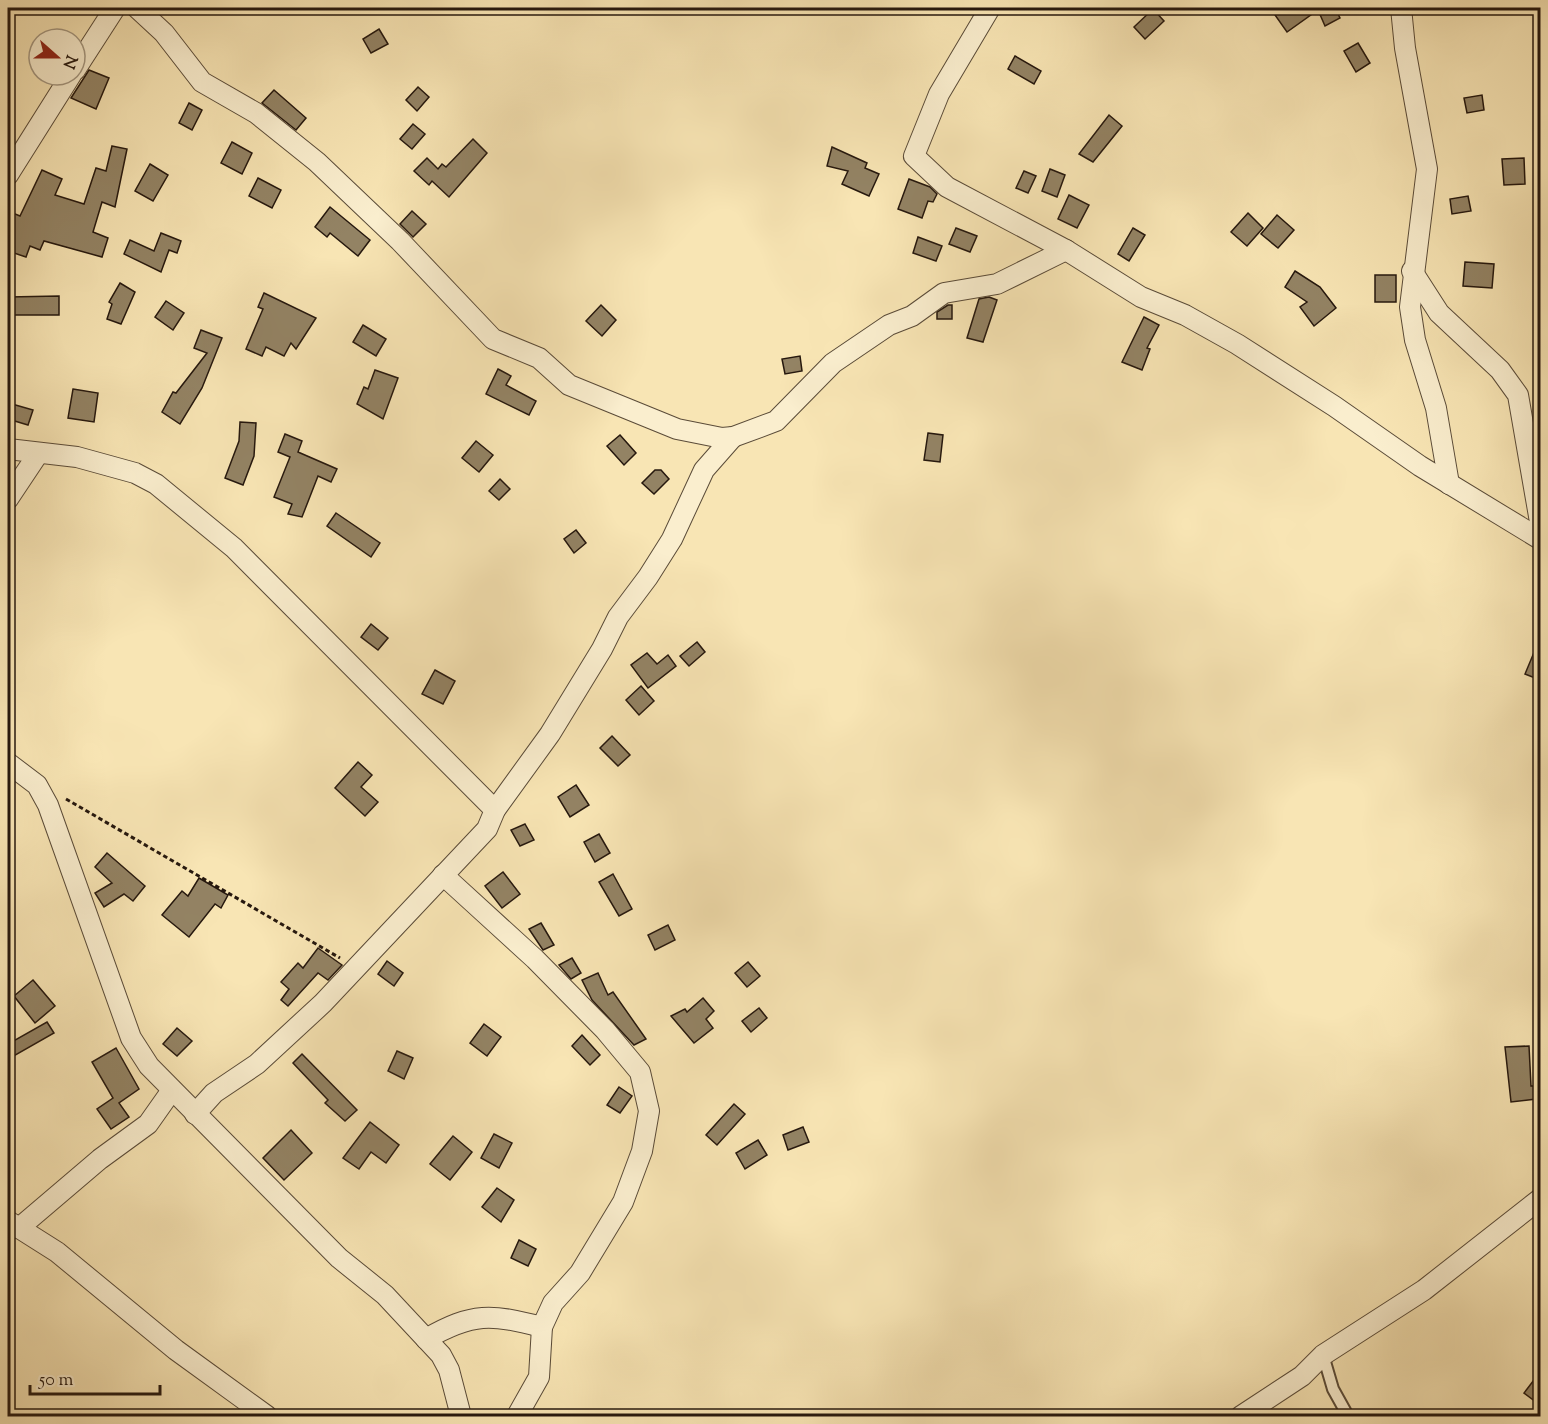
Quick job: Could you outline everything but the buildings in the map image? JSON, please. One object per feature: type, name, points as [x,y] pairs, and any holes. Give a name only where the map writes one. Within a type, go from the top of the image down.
[{"type":"street","points":[[87,51],[115,8]]},
{"type":"street","points":[[136,8],[164,33],[202,82],[256,113],[317,162],[400,241],[493,339],[534,355],[569,385],[620,404],[651,421],[702,435],[733,437],[776,421],[833,363],[863,340],[889,325],[912,316],[944,293],[997,284],[1066,250]]},
{"type":"street","points":[[990,8],[939,94],[914,156],[947,187],[1066,250],[1141,297],[1185,315],[1237,344],[1449,484],[1540,539]]},
{"type":"street","points":[[1401,8],[1405,48],[1427,169],[1412,271],[1410,307],[1415,340],[1436,408],[1449,484]]},
{"type":"street","points":[[8,175],[63,87]]},
{"type":"street","points":[[1412,271],[1439,313],[1500,370],[1518,395],[1540,522]]},
{"type":"street","points":[[195,1114],[214,1093],[257,1064],[290,1035],[487,829],[495,810],[550,734],[602,649],[618,617],[648,577],[672,539],[704,470],[733,437]]},
{"type":"street","points":[[8,449],[77,457],[107,464],[135,473],[156,484],[234,548],[495,810]]},
{"type":"street","points":[[8,499],[38,454]]},
{"type":"street","points":[[8,763],[37,785],[48,805],[131,1038],[149,1066],[339,1258],[385,1295],[441,1355],[449,1370],[461,1416]]},
{"type":"street","points":[[443,875],[535,959],[606,1030],[640,1072],[649,1111],[642,1151],[624,1203],[580,1273],[553,1303],[542,1327],[539,1377],[517,1416]]},
{"type":"street","points":[[172,1090],[148,1124],[13,1224],[57,1252],[176,1350],[267,1416]]},
{"type":"street","points":[[1241,1416],[1302,1376],[1323,1355],[1424,1290],[1540,1199]]},
{"type":"street","points":[[426,1339],[450,1326],[482,1316],[509,1319],[542,1327]]},
{"type":"lane","points":[[1323,1355],[1334,1389],[1348,1416]]},
{"type":"path","points":[[37,785],[58,794],[355,967]]}]
